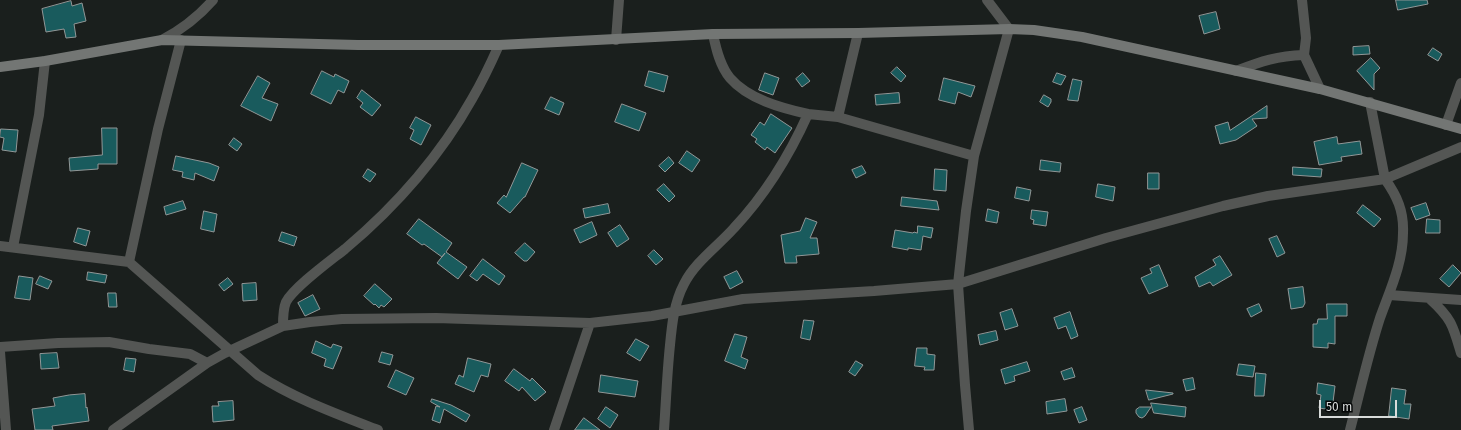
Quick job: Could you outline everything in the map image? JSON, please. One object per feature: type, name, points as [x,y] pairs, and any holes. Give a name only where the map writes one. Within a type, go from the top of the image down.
[{"type":"street","points":[[162,40],[191,21],[213,0]]},
{"type":"street","points":[[616,40],[620,0]]},
{"type":"street","points":[[987,0],[1009,29]]},
{"type":"street","points":[[1302,0],[1306,38],[1304,55],[1320,88]]},
{"type":"street","points":[[970,430],[965,385],[958,284],[966,210],[974,156],[1009,29]]},
{"type":"street","points":[[0,68],[162,40],[358,45],[499,45],[713,34],[858,33],[1009,29],[1034,30],[1082,37],[1320,88],[1461,129]]},
{"type":"street","points":[[838,117],[858,33]]},
{"type":"street","points":[[713,34],[721,64],[730,78],[746,92],[771,104],[808,114],[838,117],[974,156]]},
{"type":"street","points":[[129,262],[156,136],[181,40]]},
{"type":"street","points":[[283,326],[286,303],[294,291],[351,244],[382,215],[434,157],[472,100],[499,45]]},
{"type":"street","points":[[1236,71],[1285,55],[1304,55]]},
{"type":"street","points":[[13,247],[39,115],[45,61]]},
{"type":"street","points":[[1446,125],[1461,83]]},
{"type":"street","points":[[1350,430],[1380,318],[1397,272],[1403,233],[1403,220],[1400,204],[1385,179],[1370,102]]},
{"type":"street","points":[[664,430],[666,383],[674,312],[684,283],[699,264],[735,227],[773,178],[797,138],[808,114]]},
{"type":"street","points":[[113,430],[127,426],[207,363],[283,326],[342,319],[436,318],[590,323],[674,312],[705,305],[744,299],[958,284],[1106,238],[1223,206],[1268,196],[1385,179],[1461,147]]},
{"type":"street","points":[[0,246],[129,262],[231,350],[239,360],[258,375],[281,389],[326,410],[378,430]]},
{"type":"street","points":[[1389,295],[1461,300]]},
{"type":"street","points":[[1430,299],[1441,309],[1452,324],[1461,353]]},
{"type":"street","points":[[554,430],[590,323]]},
{"type":"street","points":[[0,348],[58,343],[109,342],[190,354],[207,363]]},
{"type":"street","points":[[0,352],[6,430]]},
{"type":"building","points":[[1396,0],[1427,0],[1428,4],[1398,10]]},
{"type":"building","points":[[71,1],[72,6],[82,3],[86,21],[74,24],[76,37],[66,38],[64,29],[46,32],[42,9]]},
{"type":"building","points":[[1216,12],[1220,29],[1204,34],[1199,16]]},
{"type":"building","points":[[1369,46],[1370,54],[1353,55],[1353,47]]},
{"type":"building","points":[[1433,48],[1442,54],[1438,61],[1428,55]]},
{"type":"building","points":[[1371,58],[1380,68],[1374,74],[1374,90],[1357,71]]},
{"type":"building","points":[[897,67],[906,76],[901,82],[891,73]]},
{"type":"building","points":[[322,71],[334,77],[335,74],[349,81],[344,93],[338,90],[331,104],[311,94]]},
{"type":"building","points":[[649,71],[668,76],[664,92],[645,86]]},
{"type":"building","points":[[765,73],[779,78],[773,95],[759,90]]},
{"type":"building","points":[[803,73],[810,81],[802,87],[796,79]]},
{"type":"building","points":[[1057,73],[1066,76],[1061,85],[1053,82]]},
{"type":"building","points":[[258,76],[270,83],[262,98],[278,104],[271,121],[241,106]]},
{"type":"building","points":[[944,78],[975,86],[971,97],[958,92],[955,104],[939,100]]},
{"type":"building","points":[[1073,79],[1082,81],[1078,101],[1068,100]]},
{"type":"building","points":[[362,90],[381,105],[372,116],[360,107],[363,103],[357,98]]},
{"type":"building","points":[[899,93],[900,103],[876,105],[875,95]]},
{"type":"building","points":[[1044,95],[1051,99],[1048,107],[1040,102]]},
{"type":"building","points":[[551,97],[564,103],[559,115],[545,109]]},
{"type":"building","points":[[622,104],[646,113],[639,131],[615,122]]},
{"type":"building","points":[[1267,106],[1267,118],[1252,119],[1257,126],[1236,140],[1220,144],[1215,126],[1228,122],[1230,130]]},
{"type":"building","points":[[771,114],[792,128],[775,153],[767,147],[765,150],[755,142],[757,139],[751,135],[760,122],[764,125]]},
{"type":"building","points":[[416,117],[431,125],[421,145],[410,139],[414,130],[410,128]]},
{"type":"building","points":[[102,128],[117,128],[117,164],[98,164],[98,169],[70,171],[69,158],[102,155]]},
{"type":"building","points":[[1,129],[18,130],[16,152],[2,150],[4,138],[0,137]]},
{"type":"building","points":[[1337,137],[1338,144],[1360,141],[1362,154],[1341,157],[1342,161],[1319,165],[1314,142]]},
{"type":"building","points":[[234,138],[242,144],[237,151],[229,145]]},
{"type":"building","points":[[687,151],[700,160],[692,172],[679,163]]},
{"type":"building","points":[[176,156],[209,163],[219,167],[214,181],[195,173],[194,180],[182,177],[183,172],[173,170]]},
{"type":"building","points":[[669,157],[674,163],[665,172],[659,166]]},
{"type":"building","points":[[1041,160],[1061,163],[1060,172],[1040,170]]},
{"type":"building","points":[[522,163],[538,170],[525,197],[510,213],[497,203],[504,195],[506,197]]},
{"type":"building","points":[[862,166],[866,173],[856,178],[852,170]]},
{"type":"building","points":[[1293,167],[1322,169],[1321,177],[1293,175]]},
{"type":"building","points":[[368,169],[376,174],[370,182],[363,177]]},
{"type":"building","points":[[935,169],[947,170],[946,191],[934,190]]},
{"type":"building","points":[[1148,173],[1159,173],[1159,189],[1148,189]]},
{"type":"building","points":[[664,184],[675,196],[669,202],[657,190]]},
{"type":"building","points":[[1098,184],[1115,187],[1113,201],[1096,197]]},
{"type":"building","points":[[1017,187],[1031,190],[1029,201],[1015,198]]},
{"type":"building","points":[[902,197],[937,201],[939,210],[901,206]]},
{"type":"building","points":[[183,201],[186,209],[166,215],[164,207]]},
{"type":"building","points":[[1426,203],[1430,215],[1416,220],[1411,208]]},
{"type":"building","points":[[608,204],[610,213],[585,218],[583,209]]},
{"type":"building","points":[[1363,205],[1381,219],[1374,227],[1357,213]]},
{"type":"building","points":[[988,209],[999,212],[997,223],[986,221]]},
{"type":"building","points":[[1032,210],[1048,212],[1046,226],[1033,224],[1034,220],[1031,219]]},
{"type":"building","points":[[204,211],[217,214],[214,232],[201,229]]},
{"type":"building","points":[[806,218],[817,222],[810,238],[817,238],[819,254],[796,256],[797,263],[785,263],[781,235],[800,231]]},
{"type":"building","points":[[419,219],[452,243],[446,252],[467,267],[458,279],[437,263],[442,257],[407,234]]},
{"type":"building","points":[[1427,219],[1440,220],[1440,233],[1426,233]]},
{"type":"building","points":[[592,222],[597,235],[580,243],[574,230]]},
{"type":"building","points":[[620,225],[629,239],[617,247],[608,233]]},
{"type":"building","points":[[918,226],[933,228],[931,238],[923,236],[921,250],[908,248],[908,250],[892,247],[895,230],[917,233]]},
{"type":"building","points":[[78,228],[90,231],[86,246],[74,242]]},
{"type":"building","points":[[282,232],[297,237],[294,246],[279,241]]},
{"type":"building","points":[[1277,236],[1285,253],[1277,257],[1269,239]]},
{"type":"building","points":[[525,243],[535,252],[527,261],[524,261],[515,253]]},
{"type":"building","points":[[654,250],[663,259],[656,265],[648,256]]},
{"type":"building","points":[[1220,256],[1232,275],[1213,286],[1210,282],[1199,287],[1195,277],[1216,265],[1213,260]]},
{"type":"building","points":[[483,259],[505,276],[499,285],[483,274],[477,281],[470,276]]},
{"type":"building","points":[[1159,265],[1168,286],[1149,294],[1141,278],[1152,273],[1150,269]]},
{"type":"building","points":[[1453,265],[1461,273],[1449,287],[1440,279]]},
{"type":"building","points":[[737,271],[743,282],[730,289],[724,277]]},
{"type":"building","points":[[88,272],[107,275],[105,283],[87,280]]},
{"type":"building","points":[[19,276],[33,278],[30,300],[15,298]]},
{"type":"building","points":[[40,276],[52,281],[48,289],[36,284]]},
{"type":"building","points":[[228,278],[233,284],[224,291],[219,285]]},
{"type":"building","points":[[256,283],[257,300],[243,301],[242,284]]},
{"type":"building","points":[[375,284],[392,299],[384,307],[381,305],[379,308],[364,296]]},
{"type":"building","points":[[1303,287],[1305,303],[1303,307],[1291,309],[1288,289]]},
{"type":"building","points":[[108,293],[116,293],[117,307],[109,307]]},
{"type":"building","points":[[313,295],[320,309],[305,316],[298,303]]},
{"type":"building","points":[[1259,304],[1262,311],[1251,317],[1247,309]]},
{"type":"building","points":[[1327,304],[1347,304],[1347,316],[1335,316],[1335,344],[1328,343],[1328,348],[1313,347],[1313,324],[1317,324],[1318,319],[1327,319]]},
{"type":"building","points":[[1012,309],[1018,326],[1005,330],[1000,313]]},
{"type":"building","points":[[1070,312],[1078,336],[1071,339],[1066,326],[1058,329],[1054,318]]},
{"type":"building","points":[[804,320],[814,321],[810,340],[801,338]]},
{"type":"building","points":[[996,331],[998,340],[980,345],[978,335]]},
{"type":"building","points":[[735,334],[747,337],[741,357],[748,360],[745,369],[725,361]]},
{"type":"building","points":[[636,339],[649,346],[640,361],[627,353]]},
{"type":"building","points":[[316,341],[331,348],[333,344],[342,347],[333,369],[324,366],[326,359],[312,353]]},
{"type":"building","points":[[917,348],[927,348],[927,354],[935,355],[934,370],[924,370],[925,367],[915,366]]},
{"type":"building","points":[[382,352],[393,355],[390,365],[379,362]]},
{"type":"building","points":[[57,353],[59,368],[41,369],[40,354]]},
{"type":"building","points":[[126,358],[136,359],[134,372],[124,370]]},
{"type":"building","points":[[468,358],[491,364],[488,377],[481,375],[474,392],[455,384],[459,375],[463,377]]},
{"type":"building","points":[[856,361],[863,365],[855,376],[849,372]]},
{"type":"building","points":[[1027,362],[1030,371],[1014,376],[1015,381],[1005,384],[1001,370]]},
{"type":"building","points":[[1239,364],[1255,366],[1253,377],[1237,375]]},
{"type":"building","points":[[1072,368],[1075,377],[1064,380],[1061,372]]},
{"type":"building","points":[[514,369],[530,381],[532,378],[546,392],[535,401],[522,387],[519,391],[505,381]]},
{"type":"building","points":[[396,370],[414,378],[406,395],[388,387]]},
{"type":"building","points":[[1256,373],[1266,374],[1264,396],[1255,396]]},
{"type":"building","points":[[601,375],[638,381],[635,397],[599,392]]},
{"type":"building","points":[[1193,378],[1195,389],[1186,391],[1183,380]]},
{"type":"building","points":[[1318,383],[1335,386],[1332,410],[1319,408],[1321,395],[1317,394]]},
{"type":"building","points":[[1392,388],[1406,390],[1404,404],[1411,404],[1409,419],[1389,416]]},
{"type":"building","points":[[1146,390],[1173,393],[1173,394],[1149,400]]},
{"type":"building","points":[[85,394],[89,421],[52,426],[53,430],[35,430],[32,409],[55,406],[53,398]]},
{"type":"building","points":[[432,399],[451,405],[470,415],[466,422],[444,409],[440,423],[432,420],[436,406],[440,407],[431,402]]},
{"type":"building","points":[[1065,399],[1067,411],[1047,414],[1046,402]]},
{"type":"building","points":[[233,401],[234,420],[213,422],[212,406],[219,406],[218,402]]},
{"type":"building","points":[[1151,403],[1186,407],[1185,417],[1154,413]]},
{"type":"building","points":[[606,407],[618,415],[610,428],[598,419]]},
{"type":"building","points":[[1082,407],[1087,420],[1079,423],[1074,410]]},
{"type":"building","points":[[1140,407],[1151,407],[1142,418],[1136,413],[1136,410]]},
{"type":"building","points":[[584,418],[600,430],[575,430]]}]
